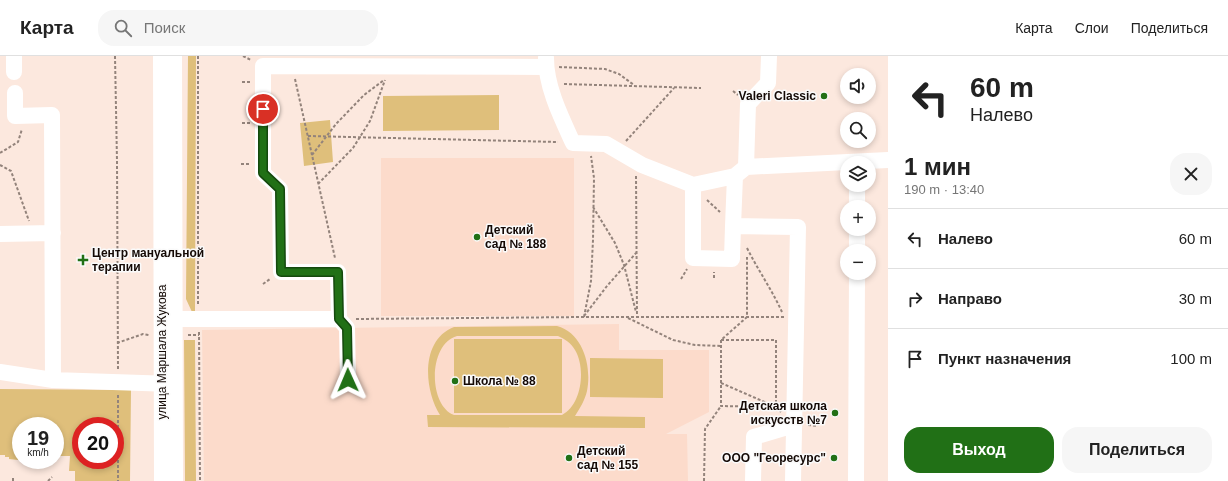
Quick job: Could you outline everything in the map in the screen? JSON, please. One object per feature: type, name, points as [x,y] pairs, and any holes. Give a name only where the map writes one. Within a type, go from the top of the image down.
[{"type":"street","name":"улица Маршала Жукова","points":[[160,56],[168,384],[175,481]]},
{"type":"street","name":"улица Маршала Жукова","points":[[162,481],[168,384],[174,320],[174,56]]},
{"type":"street","points":[[693,185],[693,258],[732,259],[733,226],[748,104],[768,83],[769,56]]},
{"type":"street","points":[[348,380],[347,328],[339,319],[338,272],[281,272],[280,189],[263,173],[263,66],[292,61],[546,62],[558,109],[581,143],[606,144],[642,166],[693,185],[740,171],[840,163]]},
{"type":"street","points":[[14,93],[15,116],[52,115],[53,380]]},
{"type":"street","points":[[876,161],[888,160]]},
{"type":"street","points":[[733,226],[798,227],[790,317],[794,425],[793,481]]},
{"type":"street","points":[[0,234],[53,234]]},
{"type":"street","points":[[856,481],[857,280]]},
{"type":"street","points":[[174,320],[339,319]]},
{"type":"street","points":[[0,372],[53,380],[168,384]]},
{"type":"street","points":[[753,481],[754,437],[794,425]]},
{"type":"path","points":[[115,56],[117,161],[118,481]]},
{"type":"path","points":[[198,56],[198,319],[200,481]]},
{"type":"path","points":[[292,61],[338,272]]},
{"type":"path","points":[[546,62],[605,69],[619,74],[635,86]]},
{"type":"path","points":[[312,155],[336,124],[364,95],[385,79],[370,121],[360,138],[353,148],[318,184]]},
{"type":"path","points":[[551,84],[701,88]]},
{"type":"path","points":[[617,151],[675,87]]},
{"type":"path","points":[[0,153],[18,142],[27,116]]},
{"type":"path","points":[[308,136],[581,143],[594,178],[591,281],[584,317]]},
{"type":"path","points":[[636,162],[637,317]]},
{"type":"path","points":[[0,165],[10,171],[33,234]]},
{"type":"path","points":[[693,185],[733,226],[772,291],[790,317]]},
{"type":"path","points":[[593,207],[615,243],[624,265],[637,317]]},
{"type":"path","points":[[704,481],[705,429],[721,406],[721,340],[747,317],[747,248]]},
{"type":"path","points":[[584,317],[624,265],[636,253]]},
{"type":"path","points":[[626,317],[673,340],[695,344],[721,346]]},
{"type":"path","points":[[339,319],[790,317]]},
{"type":"path","points":[[721,340],[776,340],[776,407]]},
{"type":"path","points":[[721,383],[776,407],[794,425]]},
{"type":"path","points":[[721,406],[776,407]]},
{"type":"path","points":[[13,476],[13,481]]},
{"type":"path","points":[[48,481],[52,477]]},
{"type":"shaded area","points":[[188,56],[196,56],[195,312],[192,312],[186,299]]},
{"type":"shaded area","points":[[499,95],[499,130],[383,131],[383,96]]},
{"type":"shaded area","points":[[330,120],[333,162],[304,166],[300,123]]},
{"type":"shaded area","name":"Детский сад № 188","points":[[381,158],[574,158],[574,316],[381,316]]},
{"type":"shaded area","name":"Школа № 88","points":[[619,324],[619,350],[709,350],[709,412],[666,434],[687,434],[688,481],[204,481],[202,330]]},
{"type":"shaded area","points":[[557,326],[566,330],[579,343],[587,361],[587,391],[575,416],[645,417],[645,428],[428,427],[427,415],[440,415],[435,405],[428,380],[430,354],[435,343],[443,333],[454,327]],"holes":[[[457,336],[558,336],[572,345],[575,350],[580,366],[581,376],[578,395],[569,410],[562,415],[454,415],[445,409],[439,400],[436,388],[436,362],[447,341]]]},
{"type":"shaded area","points":[[454,339],[562,339],[562,413],[454,413]]},
{"type":"shaded area","points":[[184,340],[195,340],[196,481],[185,481]]},
{"type":"shaded area","points":[[590,358],[663,359],[663,398],[590,397]]},
{"type":"shaded area","points":[[0,389],[131,390],[130,481],[75,481],[75,471],[69,471],[70,456],[64,456],[64,417],[12,417],[12,459],[9,459],[9,457],[5,457],[5,455],[0,455]]},
{"type":"place","name":"Valeri Classic","points":[[824,96]]},
{"type":"place","name":"Детский сад № 188","points":[[477,237]]},
{"type":"place","name":"Центр мануальной терапии","points":[[83,260]]},
{"type":"place","name":"Школа № 88","points":[[455,381]]},
{"type":"place","name":"Детская школа искусств №7","points":[[835,413]]},
{"type":"place","name":"Детский сад № 155","points":[[569,458]]},
{"type":"place","name":"ООО \"Георесурс\"","points":[[834,458]]},
{"type":"route","points":[[263,109],[263,173],[280,189],[281,272],[338,272],[339,319],[347,328],[348,380]]}]
